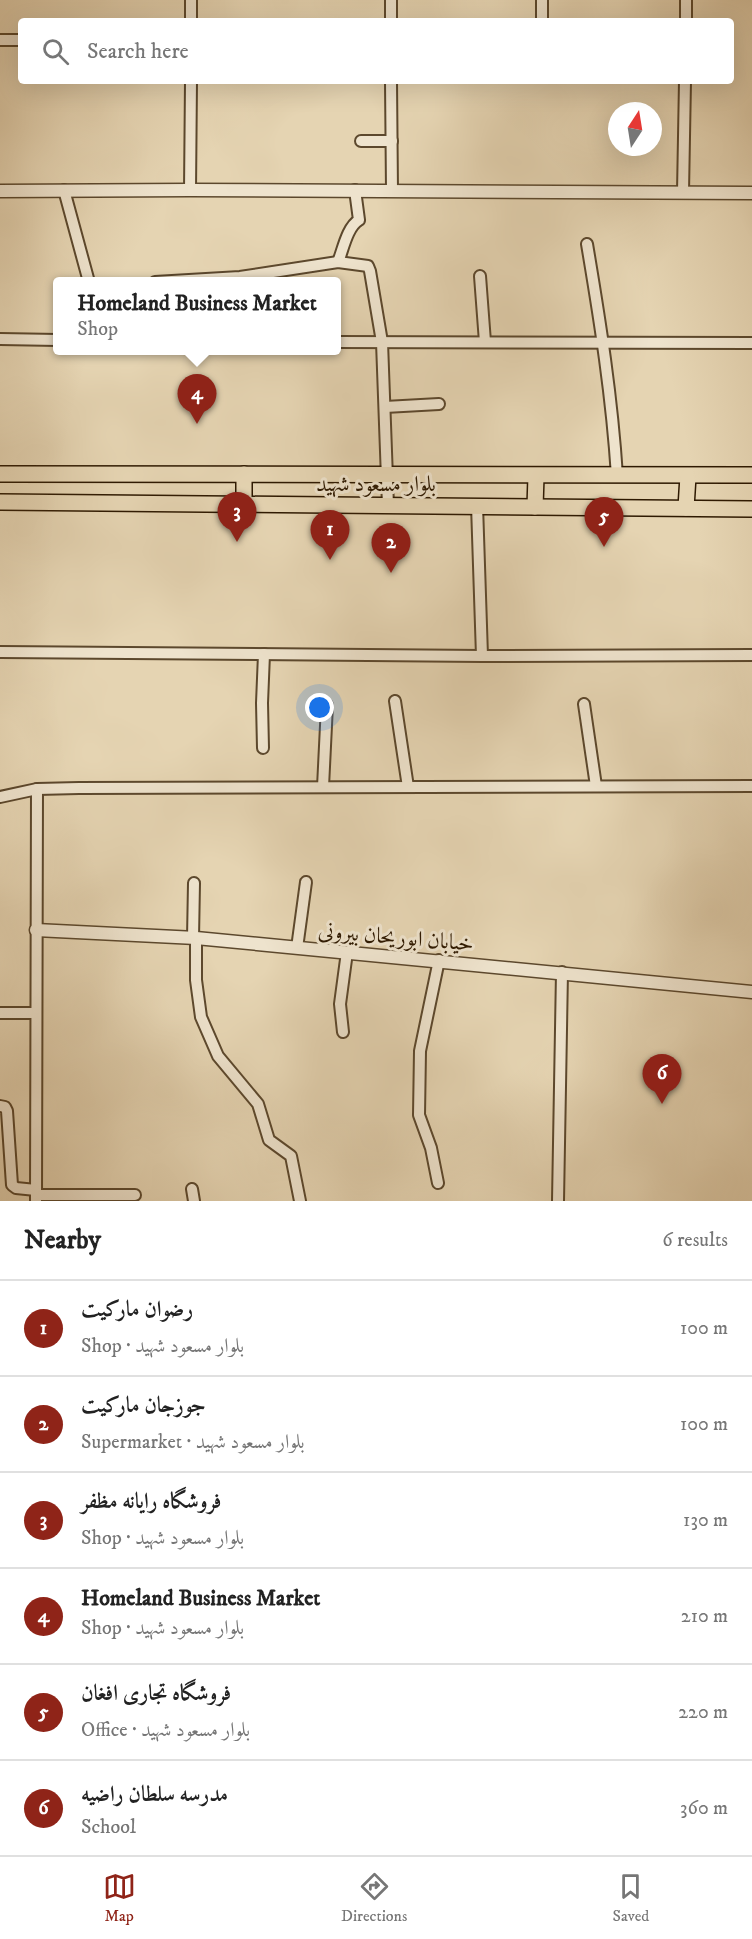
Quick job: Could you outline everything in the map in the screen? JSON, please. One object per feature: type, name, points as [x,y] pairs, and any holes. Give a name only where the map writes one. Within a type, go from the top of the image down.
[{"type":"main road","name":"بلوار مسعود شهید","points":[[0,474],[752,476]]},
{"type":"main road","points":[[244,474],[244,504]]},
{"type":"main road","points":[[535,507],[536,476]]},
{"type":"main road","points":[[686,508],[688,476]]},
{"type":"main road","name":"بلوار مسعود شهید","points":[[0,502],[752,509]]},
{"type":"street","points":[[191,0],[191,18]]},
{"type":"street","points":[[391,0],[391,18]]},
{"type":"street","points":[[542,0],[542,18]]},
{"type":"street","points":[[686,0],[686,18]]},
{"type":"street","points":[[0,40],[18,40]]},
{"type":"street","points":[[190,190],[191,84]]},
{"type":"street","points":[[392,84],[392,191]]},
{"type":"street","points":[[683,192],[685,84]]},
{"type":"street","points":[[361,141],[392,141]]},
{"type":"street","points":[[64,190],[88,277]]},
{"type":"street","points":[[338,262],[355,222],[359,220],[355,190]]},
{"type":"street","points":[[0,191],[355,190],[752,193]]},
{"type":"street","points":[[587,244],[614,417],[617,476]]},
{"type":"street","points":[[240,277],[338,262],[368,266],[382,342],[388,506]]},
{"type":"street","points":[[480,276],[485,342]]},
{"type":"street","points":[[0,339],[53,340]]},
{"type":"street","points":[[341,342],[752,344]]},
{"type":"street","points":[[385,407],[439,404]]},
{"type":"street","points":[[477,506],[482,656]]},
{"type":"street","points":[[0,652],[482,656],[752,655]]},
{"type":"street","points":[[263,748],[264,654]]},
{"type":"street","points":[[395,700],[408,787]]},
{"type":"street","points":[[584,704],[596,786]]},
{"type":"street","points":[[323,787],[327,705]]},
{"type":"street","points":[[0,796],[37,789],[752,786]]},
{"type":"street","points":[[36,1195],[37,789]]},
{"type":"street","points":[[297,948],[306,882]]},
{"type":"street","points":[[194,883],[196,980],[201,1017],[218,1056],[258,1104],[269,1140],[291,1156],[300,1201]]},
{"type":"street","name":"خیابان ابوریحان بیرونی","points":[[36,930],[195,938],[752,992]]},
{"type":"street","points":[[343,1032],[340,1004],[346,952]]},
{"type":"street","points":[[438,1183],[431,1148],[419,1115],[419,1093],[420,1051],[439,960]]},
{"type":"street","points":[[558,1201],[562,972]]},
{"type":"street","points":[[0,1013],[36,1013]]},
{"type":"street","points":[[0,1106],[5,1107],[7,1111],[12,1185],[16,1188],[36,1195],[135,1195]]},
{"type":"street","points":[[192,1189],[194,1201]]},
{"type":"place","name":"Homeland Business Market","points":[[197,424]]},
{"type":"place","name":"فروشگاه رایانه مظفر","points":[[237,542]]},
{"type":"place","name":"فروشگاه تجاری افغان","points":[[604,547]]},
{"type":"place","name":"رضوان مارکیت","points":[[330,560]]},
{"type":"place","name":"جوزجان مارکیت","points":[[391,573]]},
{"type":"place","name":"مدرسه سلطان راضیه","points":[[662,1104]]}]
